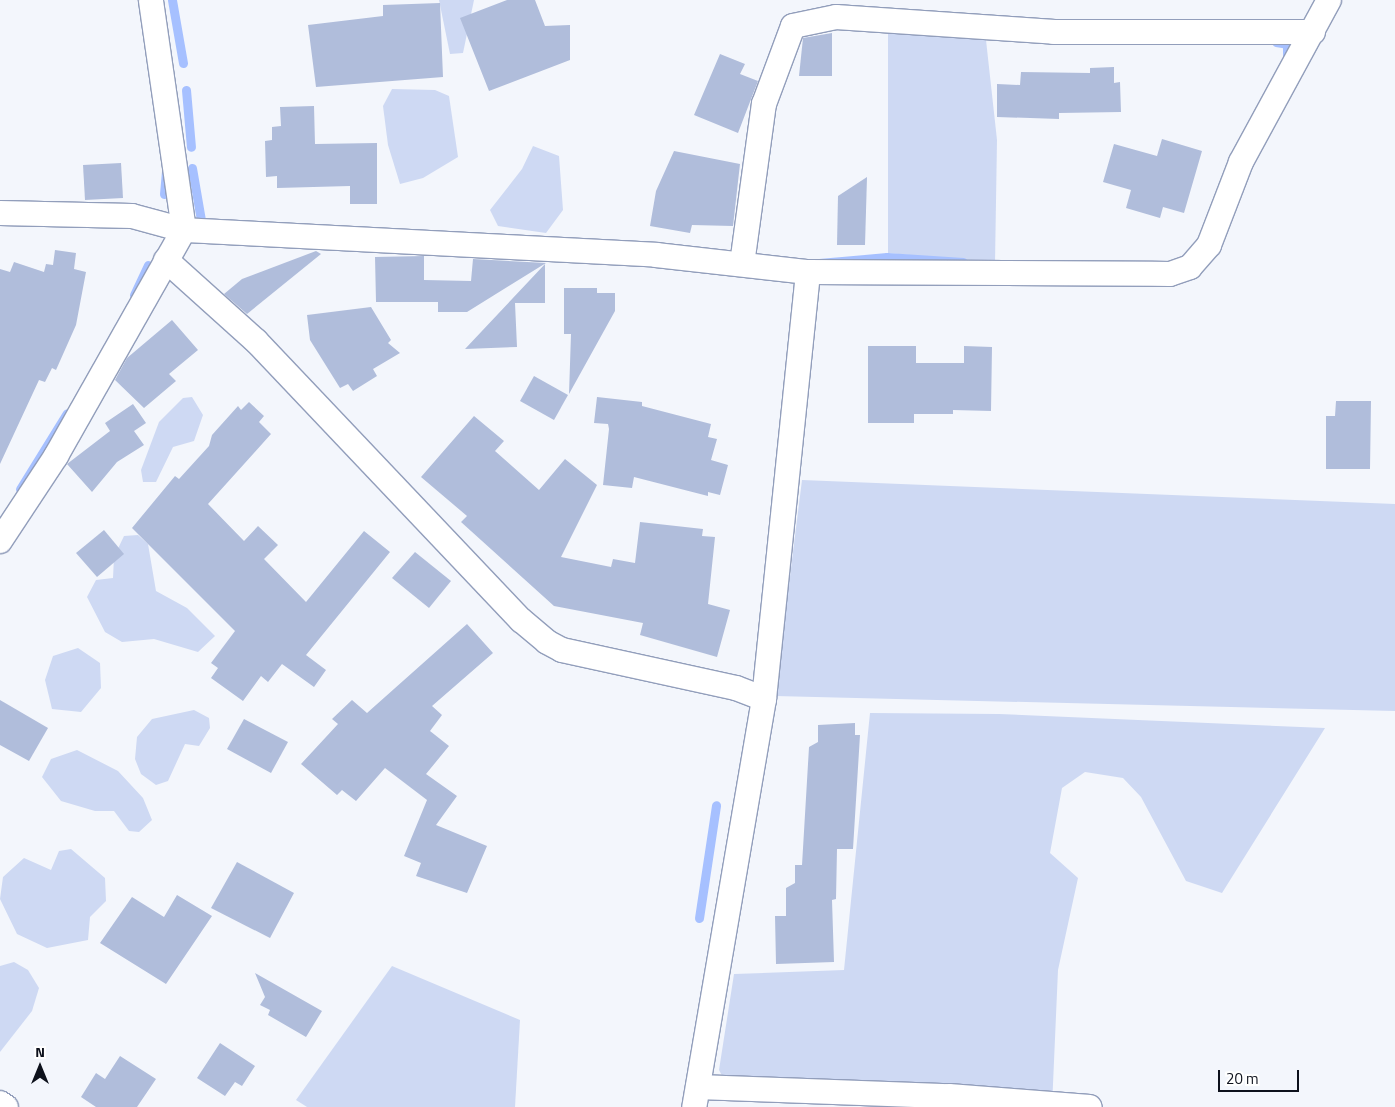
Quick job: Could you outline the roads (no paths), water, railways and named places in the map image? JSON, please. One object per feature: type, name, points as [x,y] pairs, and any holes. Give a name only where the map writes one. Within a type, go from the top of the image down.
[{"type":"street","points":[[0,542],[60,449],[184,230],[151,0]]},
{"type":"street","points":[[0,213],[132,216],[184,230],[742,264],[808,272],[1170,274],[1190,268],[1209,244],[1241,162],[1329,0]]},
{"type":"street","points":[[742,264],[764,104],[793,26],[836,17],[1054,32],[1313,32]]},
{"type":"street","points":[[166,260],[256,341],[521,620],[547,642],[562,650],[736,688],[764,699]]},
{"type":"street","points":[[808,272],[764,699],[696,1097],[948,1096],[1090,1107]]},
{"type":"street","points":[[0,1103],[6,1107]]},
{"type":"waterway","points":[[172,0],[183,63]]},
{"type":"waterway","points":[[1276,42],[1287,44],[1287,62]]},
{"type":"waterway","points":[[186,90],[191,147]]},
{"type":"waterway","points":[[192,168],[201,220]]},
{"type":"waterway","points":[[164,194],[166,171]]},
{"type":"waterway","points":[[819,263],[887,257],[963,262]]},
{"type":"waterway","points":[[134,295],[148,265]]},
{"type":"waterway","points":[[20,489],[67,413]]},
{"type":"waterway","points":[[699,918],[716,805]]}]
